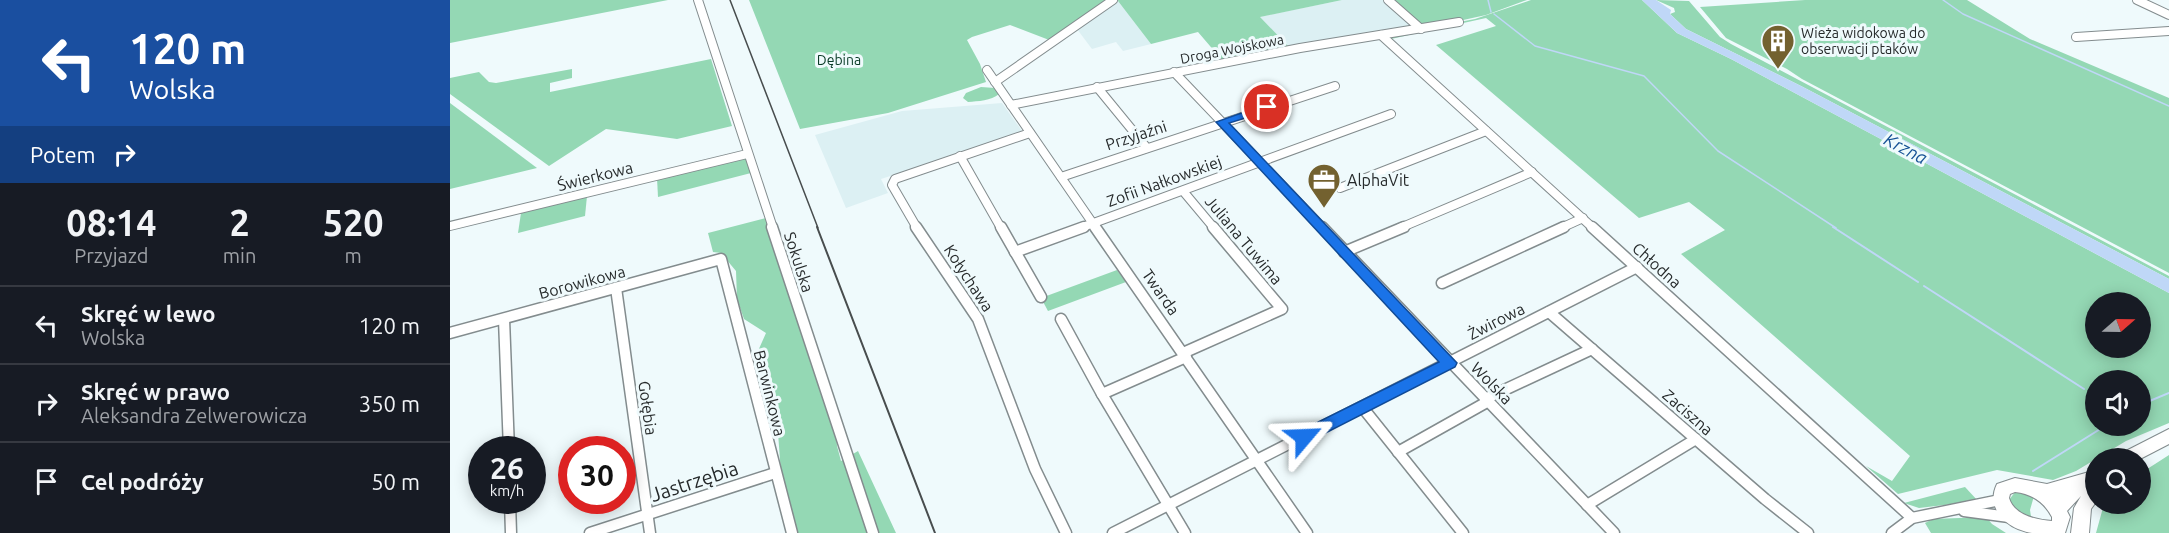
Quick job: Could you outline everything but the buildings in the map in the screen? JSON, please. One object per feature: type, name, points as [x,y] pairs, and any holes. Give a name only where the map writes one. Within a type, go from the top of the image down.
[{"type":"street","name":"Sokulska","points":[[698,0],[873,533]]},
{"type":"street","points":[[995,82],[1113,0]]},
{"type":"street","points":[[1388,0],[1421,29]]},
{"type":"street","points":[[2137,0],[2169,15]]},
{"type":"street","name":"Droga Wojskowa","points":[[1011,105],[1174,72],[1459,22]]},
{"type":"street","points":[[2076,37],[2169,31]]},
{"type":"street","name":"Chłodna","points":[[1381,35],[1912,518]]},
{"type":"street","name":"Twarda","points":[[987,70],[1307,533]]},
{"type":"street","name":"Wolska","points":[[1174,72],[1614,533]]},
{"type":"street","name":"Przyjaźni","points":[[1061,177],[1335,86]]},
{"type":"street","points":[[1097,87],[1147,148]]},
{"type":"street","name":"Zofii Nałkowskiej","points":[[1015,252],[1391,114]]},
{"type":"street","points":[[1340,188],[1486,130]]},
{"type":"street","name":"Kołychawa","points":[[1030,133],[900,176],[892,186],[978,319],[1035,469],[1066,533]]},
{"type":"street","name":"Świerkowa","points":[[450,226],[747,154]]},
{"type":"street","points":[[960,156],[1041,297]]},
{"type":"street","points":[[1344,252],[1532,171]]},
{"type":"street","name":"Juliana Tuwima","points":[[1183,191],[1282,309],[1185,355]]},
{"type":"street","points":[[1442,283],[1583,218]]},
{"type":"street","name":"Borowikowa","points":[[450,333],[721,259]]},
{"type":"street","name":"Barwinkowa","points":[[721,259],[792,533]]},
{"type":"street","name":"Żwirowa","points":[[1113,533],[1637,267]]},
{"type":"street","name":"Gołębia","points":[[616,288],[650,533]]},
{"type":"street","name":"Zaciszna","points":[[1549,312],[1765,499],[1808,533]]},
{"type":"street","points":[[504,319],[508,436]]},
{"type":"street","points":[[1061,320],[1185,533]]},
{"type":"street","points":[[1398,452],[1532,374],[1542,372],[1592,349]]},
{"type":"street","points":[[1102,393],[1185,355]]},
{"type":"street","points":[[1363,408],[1463,533]]},
{"type":"street","points":[[2147,448],[2169,436]]},
{"type":"street","points":[[1587,506],[1696,439]]},
{"type":"street","name":"Jastrzębia","points":[[590,533],[775,473]]},
{"type":"street","points":[[2038,491],[2085,482]]},
{"type":"street","points":[[1952,510],[2010,517],[2035,532],[2056,531],[2062,521],[2058,509],[2038,491],[2026,486],[2011,486],[2003,489],[2000,500],[2010,517]]},
{"type":"street","points":[[2058,509],[2066,498],[2085,486]]},
{"type":"street","points":[[1892,533],[1912,518],[2000,500]]},
{"type":"street","points":[[2080,533],[2085,503]]},
{"type":"street","points":[[511,514],[512,533]]},
{"type":"shaded area","points":[[1342,0],[1384,0],[1414,25],[1289,47],[1259,17]]},
{"type":"shaded area","points":[[1118,1],[1151,44],[1123,51],[1116,42],[1092,49],[1077,29]]},
{"type":"shaded area","points":[[1002,103],[1022,131],[1021,134],[881,179],[888,193],[846,208],[815,135],[902,111]]},
{"type":"green space","points":[[450,0],[668,0],[450,43]]},
{"type":"green space","name":"Dębina","points":[[749,0],[1342,0],[1260,17],[1289,47],[1222,60],[1198,32],[1151,44],[1118,1],[1057,43],[1010,25],[967,40],[980,64],[986,82],[888,113],[800,129]]},
{"type":"green space","points":[[1384,0],[1527,0],[1486,15],[1454,22],[1382,31],[1413,25]]},
{"type":"green space","points":[[1531,0],[1642,0],[1677,33],[1731,59],[2169,293],[2169,423],[2151,431],[2151,370],[2085,370],[2085,436],[2138,436],[2114,448],[2085,448],[2085,466],[2053,480],[1997,470],[1898,494],[1866,466],[1892,481],[1910,456],[1681,254],[1725,230],[1689,202],[1639,218],[1436,45],[1496,26],[1486,18],[1391,39],[1387,36],[1475,19]]},
{"type":"green space","points":[[1656,0],[1689,1],[1720,37],[1731,44],[2169,276],[2169,279],[1803,87],[1686,29],[1670,14],[1675,12],[1674,8]]},
{"type":"green space","points":[[1805,0],[1967,0],[2030,39],[2169,98],[2169,273],[1726,38],[1700,7]]},
{"type":"green space","points":[[711,59],[732,126],[677,139],[606,129],[549,166],[450,94],[450,78],[479,72],[489,82],[496,83],[572,69],[572,78],[550,83],[550,92]]},
{"type":"green space","points":[[981,87],[995,88],[999,94],[980,101],[968,102],[963,98],[966,93]]},
{"type":"green space","points":[[450,103],[537,168],[450,189]]},
{"type":"green space","points":[[746,159],[751,173],[658,197],[657,178]]},
{"type":"green space","points":[[587,196],[585,216],[518,233],[521,213]]},
{"type":"green space","points":[[766,218],[836,430],[841,461],[858,451],[896,533],[798,533],[781,474],[776,405],[764,391],[768,366],[758,351],[766,333],[744,319],[737,299],[736,271],[721,253],[713,252],[708,233]]},
{"type":"green space","points":[[1117,270],[1126,282],[1048,311],[1041,298]]},
{"type":"green space","points":[[2169,455],[2169,533],[2096,533],[2101,514],[2151,514],[2151,467]]},
{"type":"green space","points":[[1965,487],[1978,501],[1919,508],[1904,503]]},
{"type":"green space","points":[[2015,492],[2034,496],[2030,510],[2032,523],[2023,519],[2009,500]]},
{"type":"green space","points":[[1986,517],[2006,533],[1931,533],[1925,523],[1933,519]]},
{"type":"water","name":"Krzna","points":[[1642,0],[1656,0],[1671,10],[1670,14],[1686,29],[1803,87],[2169,279],[2169,293],[1731,59],[1677,33]]},
{"type":"waterway","points":[[1488,0],[1491,12]]},
{"type":"waterway","points":[[1943,0],[1963,14],[2169,106]]},
{"type":"waterway","points":[[1494,14],[1535,46],[1644,76],[1718,151],[1836,228]]},
{"type":"waterway","points":[[1833,227],[1918,282]]},
{"type":"waterway","points":[[1924,286],[2084,389]]},
{"type":"waterway","points":[[2151,400],[2169,393]]},
{"type":"waterway","points":[[2033,471],[2089,436]]},
{"type":"railway","points":[[730,0],[818,228]]},
{"type":"railway","points":[[817,227],[935,533]]},
{"type":"place","name":"Wieża widokowa do obserwacji ptaków","points":[[1778,70]]},
{"type":"place","name":"AlphaVit","points":[[1324,209]]},
{"type":"route","points":[[1267,107],[1221,122],[1450,363],[1304,437]]}]
